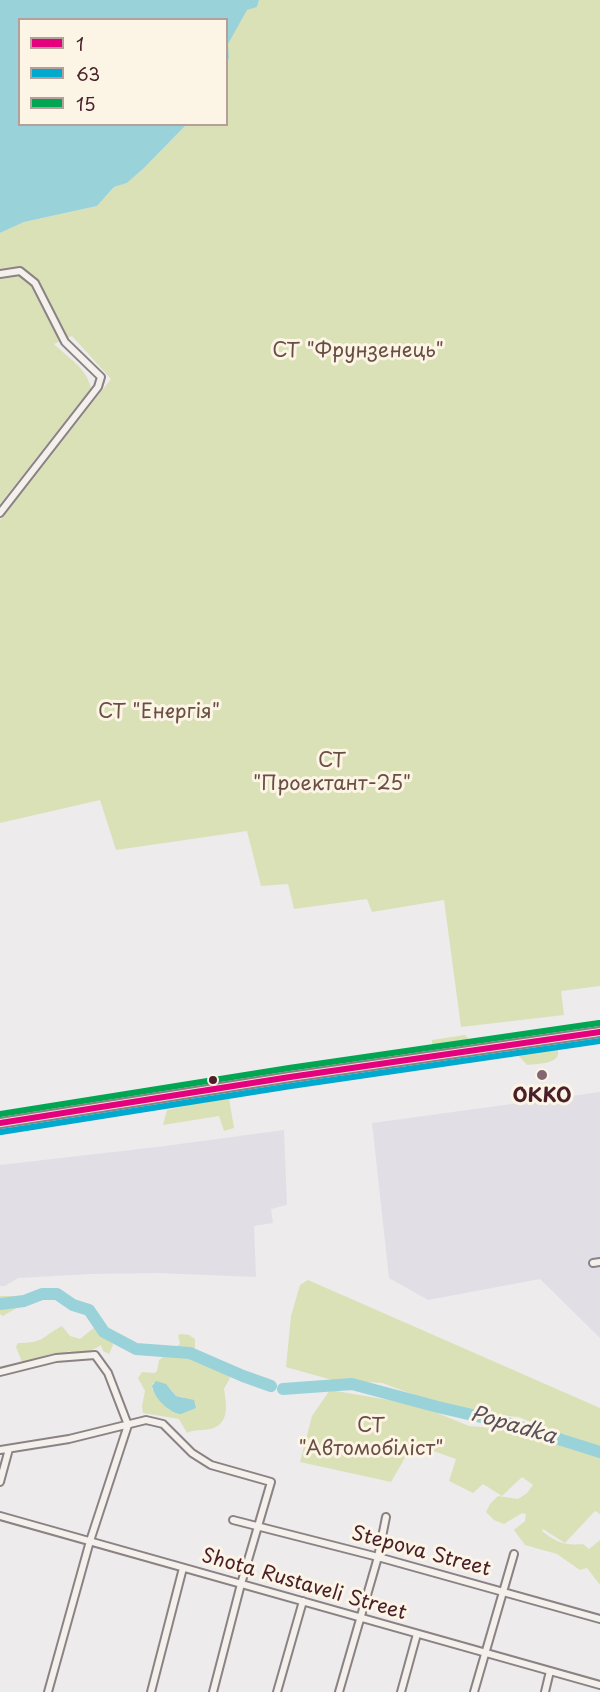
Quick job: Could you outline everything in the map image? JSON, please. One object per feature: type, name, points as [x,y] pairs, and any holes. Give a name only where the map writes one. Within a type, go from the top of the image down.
[{"type":"main road","points":[[0,1123],[290,1077],[600,1032]]},
{"type":"street","points":[[0,274],[20,271],[35,283],[65,342],[101,377],[98,387],[0,513]]},
{"type":"street","points":[[0,1372],[56,1359],[95,1354],[108,1373],[128,1425],[90,1540],[48,1692]]},
{"type":"street","points":[[0,1450],[69,1438],[146,1420],[162,1424],[192,1453],[212,1465],[271,1482],[213,1692]]},
{"type":"street","points":[[0,1482],[9,1449]]},
{"type":"street","name":"Shota Rustaveli Street","points":[[0,1516],[600,1685]]},
{"type":"street","points":[[339,1692],[378,1557],[386,1518]]},
{"type":"street","name":"Stepova Street","points":[[233,1520],[378,1557],[600,1619]]},
{"type":"street","points":[[474,1692],[514,1554]]},
{"type":"street","points":[[151,1692],[183,1568]]},
{"type":"street","points":[[277,1692],[303,1601]]},
{"type":"street","points":[[401,1692],[417,1634]]},
{"type":"street","points":[[544,1692],[550,1671]]},
{"type":"shaded area","points":[[600,1092],[600,1338],[540,1279],[428,1300],[389,1278],[372,1123]]},
{"type":"shaded area","points":[[284,1130],[287,1205],[271,1209],[273,1223],[254,1226],[256,1277],[156,1273],[91,1274],[18,1278],[5,1286],[0,1286],[0,1165]]},
{"type":"green space","name":"СТ \"Фрунзенець\"","points":[[259,0],[600,0],[600,986],[561,991],[564,1015],[461,1027],[444,900],[372,912],[367,899],[294,909],[288,884],[261,886],[247,831],[116,850],[100,800],[0,823],[0,520],[111,379],[72,336],[54,344],[76,363],[85,374],[91,388],[0,504],[0,233],[24,222],[97,206],[114,187],[127,183],[144,168],[185,126],[228,126],[228,42],[247,9],[257,7]]},
{"type":"green space","points":[[465,1035],[471,1041],[469,1045],[438,1050],[432,1044],[432,1040]]},
{"type":"green space","points":[[551,1045],[556,1047],[558,1056],[546,1063],[527,1065],[517,1054],[519,1050]]},
{"type":"green space","points":[[229,1098],[234,1128],[224,1131],[219,1116],[163,1125],[167,1110],[185,1106],[191,1102]]},
{"type":"green space","points":[[308,1280],[600,1408],[600,1447],[576,1441],[519,1417],[474,1413],[444,1406],[382,1383],[332,1380],[286,1367],[291,1316],[300,1285]]},
{"type":"green space","points":[[34,1291],[43,1291],[43,1296],[33,1304],[22,1305],[3,1316],[0,1314],[0,1296],[24,1296]]},
{"type":"green space","points":[[100,1323],[107,1331],[113,1345],[109,1354],[103,1351],[101,1345],[79,1354],[69,1351],[22,1362],[16,1347],[18,1343],[38,1341],[62,1326],[70,1336],[80,1339]]},
{"type":"green space","points":[[178,1335],[189,1335],[195,1339],[195,1355],[199,1361],[228,1367],[230,1378],[224,1389],[226,1412],[221,1423],[210,1429],[187,1433],[179,1419],[143,1413],[145,1391],[138,1378],[142,1372],[157,1371],[159,1360],[180,1344]],"holes":[[[153,1383],[169,1387],[176,1396],[184,1397],[170,1411],[152,1389]]]},
{"type":"green space","name":"СТ \"Автомобіліст\"","points":[[330,1390],[418,1405],[469,1426],[511,1429],[600,1456],[600,1514],[595,1511],[565,1543],[583,1544],[589,1549],[600,1540],[600,1585],[587,1568],[580,1570],[557,1554],[525,1545],[514,1530],[525,1521],[526,1514],[522,1513],[504,1524],[494,1520],[486,1512],[498,1496],[518,1499],[527,1493],[533,1485],[522,1477],[502,1496],[483,1484],[473,1493],[449,1481],[456,1459],[413,1444],[391,1482],[300,1462],[312,1416]],"holes":[[[543,1529],[565,1543],[542,1531]]]},
{"type":"water","points":[[0,0],[259,0],[257,7],[247,10],[228,44],[228,18],[18,18],[18,126],[185,126],[144,168],[127,183],[114,187],[97,206],[24,222],[0,233]]},
{"type":"water","points":[[156,1381],[166,1384],[176,1396],[194,1400],[196,1408],[181,1414],[171,1411],[156,1395],[152,1386]]},
{"type":"waterway","name":"Popadka","points":[[0,1304],[24,1301],[42,1294],[57,1294],[73,1305],[89,1310],[104,1332],[136,1349],[190,1353],[271,1386]]},
{"type":"waterway","name":"Popadka","points":[[283,1389],[352,1384],[511,1424],[600,1452]]},
{"type":"transit line","name":"15","points":[[0,1114],[289,1068],[599,1023]]},
{"type":"transit line","name":"1","points":[[0,1123],[290,1077],[600,1032]]},
{"type":"transit line","name":"63","points":[[1,1132],[291,1086],[600,1041]]},
{"type":"place","name":"ОККО","points":[[542,1075]]},
{"type":"park label","name":"СТ \"Енергія\"","points":[[159,712]]},
{"type":"park label","name":"СТ \"Проектант-25\"","points":[[332,772]]}]
